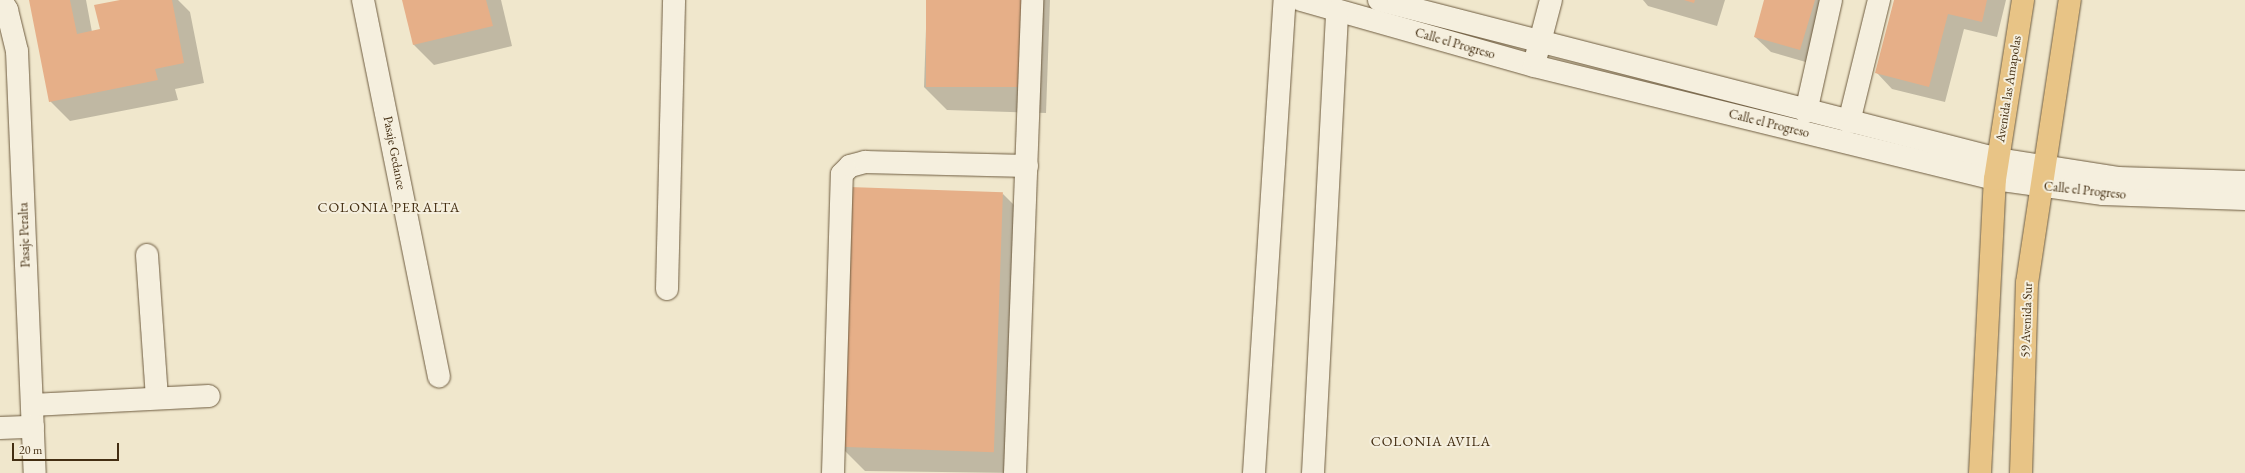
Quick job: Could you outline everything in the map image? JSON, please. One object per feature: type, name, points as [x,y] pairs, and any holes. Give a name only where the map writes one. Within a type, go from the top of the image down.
[{"type":"main road","name":"Avenida las Amapolas","points":[[1997,169],[2023,0]]},
{"type":"main road","points":[[2045,177],[2070,0]]},
{"type":"main road","points":[[1980,473],[1997,169]]},
{"type":"main road","name":"59 Avenida Sur","points":[[2022,473],[2028,284],[2045,177]]},
{"type":"street","name":"Pasaje Peralta","points":[[1,0],[7,10],[17,51],[35,473]]},
{"type":"street","name":"Pasaje Gedance","points":[[363,0],[439,376]]},
{"type":"street","points":[[667,289],[674,0]]},
{"type":"street","points":[[1015,473],[1032,0]]},
{"type":"street","points":[[1254,473],[1284,0]]},
{"type":"street","name":"Calle el Progreso","points":[[1301,0],[1534,66],[1997,169],[2045,177],[2103,194],[2245,199]]},
{"type":"street","name":"Calle el Progreso","points":[[1379,0],[1849,122],[1997,169]]},
{"type":"street","points":[[1534,66],[1551,0]]},
{"type":"street","points":[[1806,112],[1831,0]]},
{"type":"street","points":[[1849,122],[1879,0]]},
{"type":"street","points":[[1313,473],[1337,11]]},
{"type":"street","points":[[833,473],[842,174],[850,166],[865,162],[1027,166]]},
{"type":"street","name":"Calle el Progreso","points":[[2045,177],[2245,182]]},
{"type":"street","points":[[147,255],[157,398]]},
{"type":"street","points":[[0,428],[32,416],[157,398],[209,396]]},
{"type":"building","points":[[29,0],[70,0],[77,34],[100,29],[94,5],[120,0],[172,0],[184,63],[155,69],[158,80],[49,102]]},
{"type":"building","points":[[402,0],[486,0],[493,26],[413,45]]},
{"type":"building","points":[[926,0],[1026,0],[1026,87],[926,87]]},
{"type":"building","points":[[1684,0],[1695,0],[1694,3]]},
{"type":"building","points":[[1764,0],[1815,0],[1800,50],[1754,37]]},
{"type":"building","points":[[1894,0],[1987,0],[1982,22],[1948,14],[1929,87],[1875,73]]},
{"type":"building","points":[[849,187],[1003,192],[994,452],[840,447]]},
{"type":"district","name":"COLONIA PERALTA","points":[[389,207]]},
{"type":"district","name":"COLONIA AVILA","points":[[1431,441]]}]
